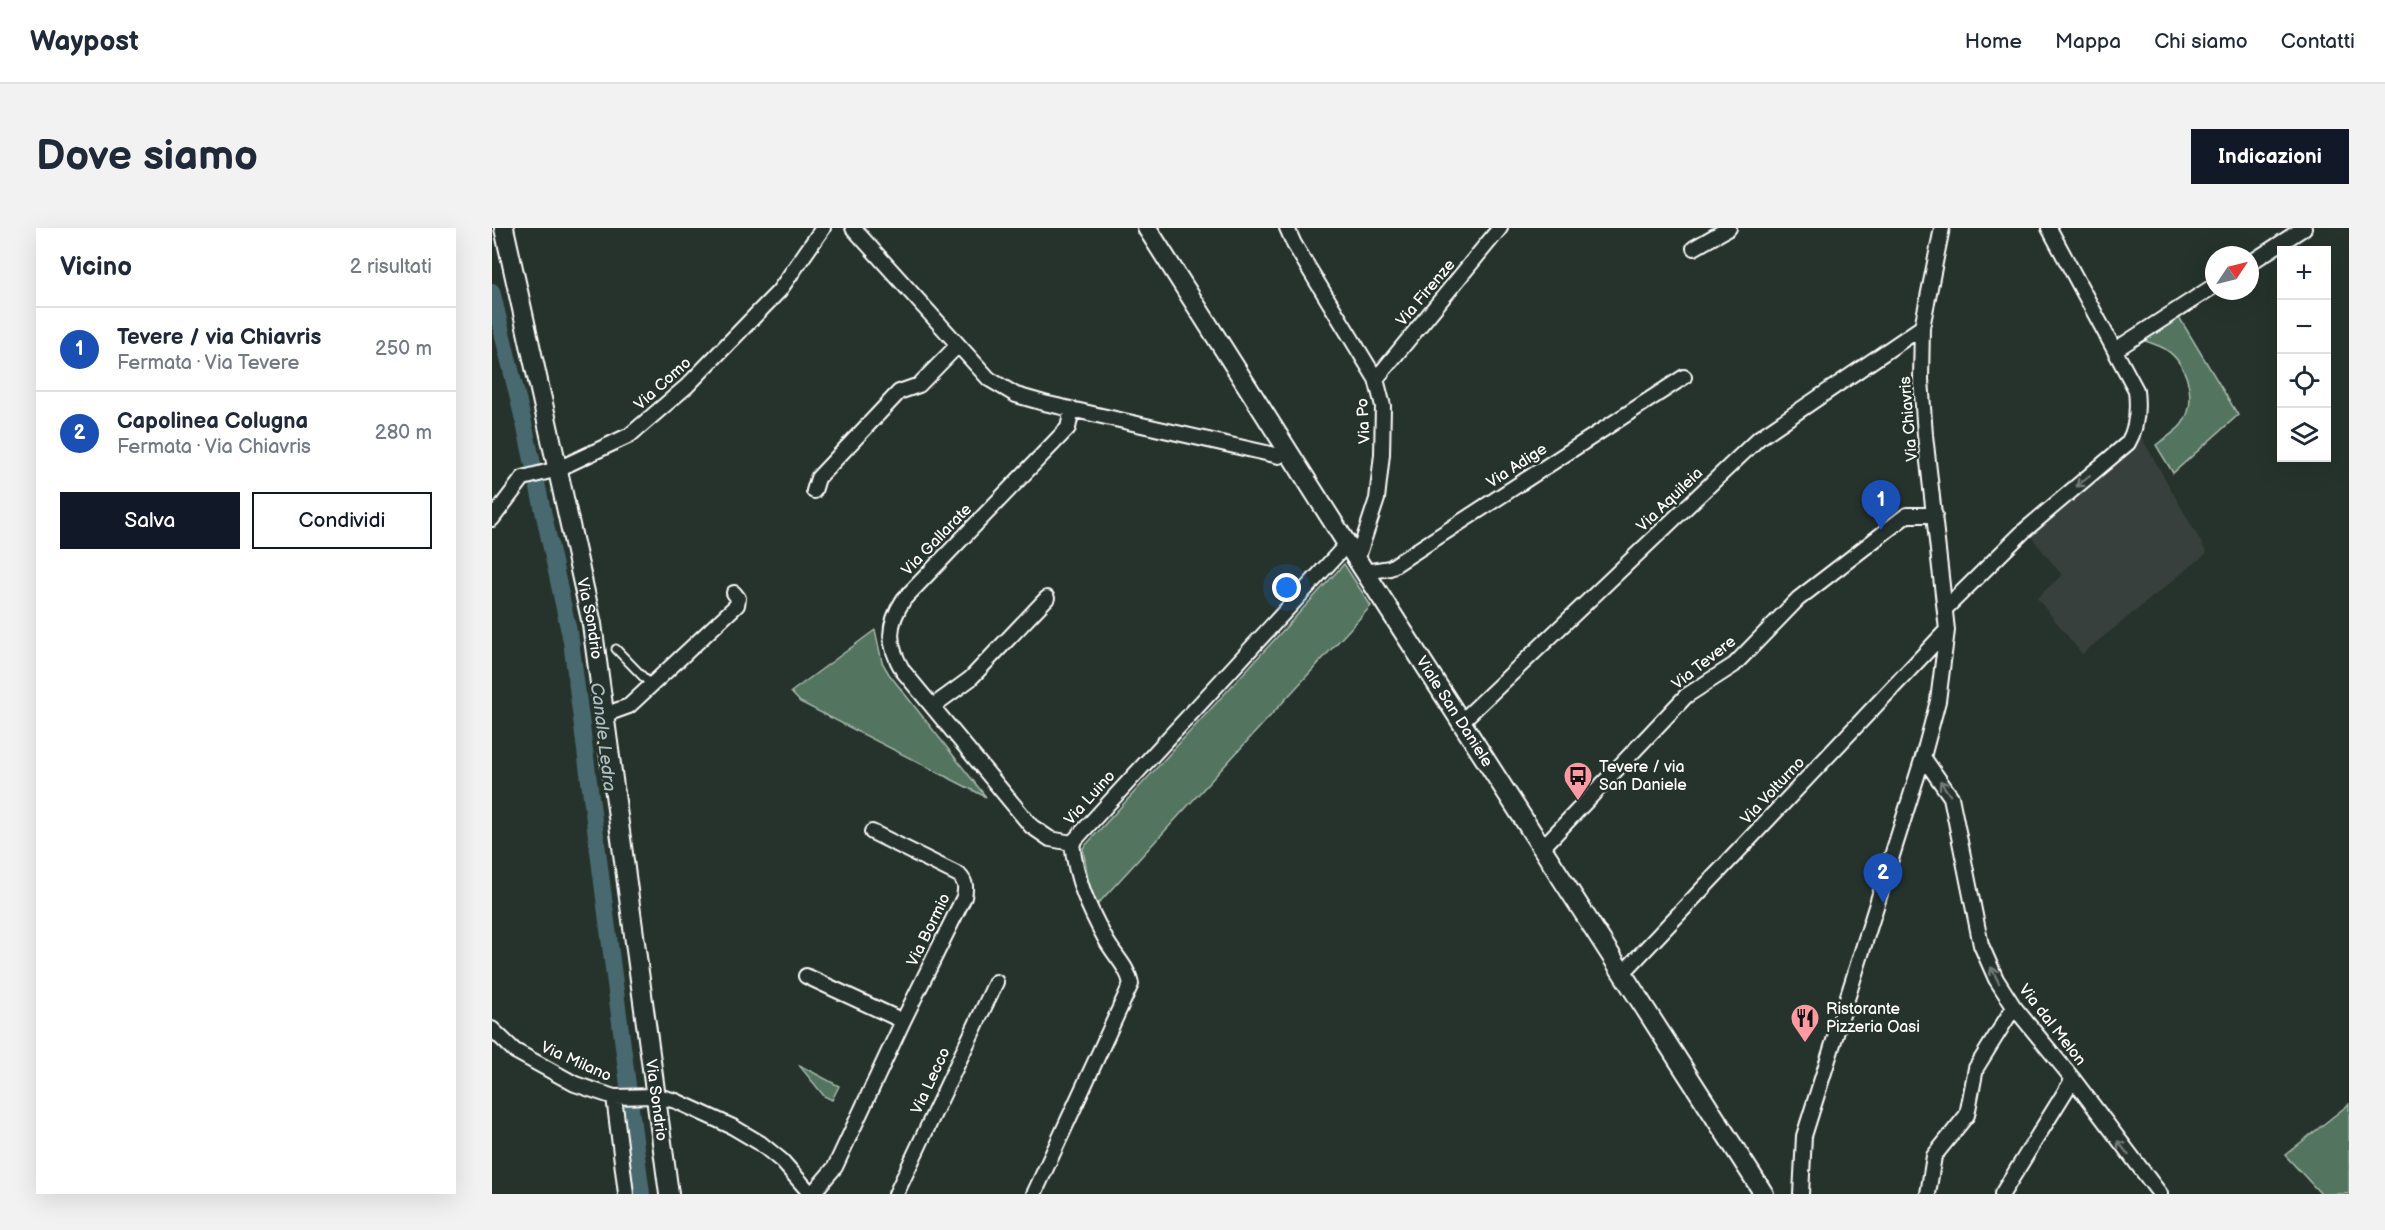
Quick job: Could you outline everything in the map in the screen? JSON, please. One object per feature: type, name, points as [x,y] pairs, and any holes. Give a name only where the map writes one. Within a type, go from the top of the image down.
[{"type":"street","name":"Via Sondrio","points":[[504,228],[553,470],[592,624],[653,1096],[669,1194]]},
{"type":"street","name":"Via Como","points":[[492,519],[523,478],[553,470],[630,435],[687,386],[779,291],[823,228]]},
{"type":"street","points":[[853,228],[989,379],[1016,395],[1072,410],[1279,456],[1288,451]]},
{"type":"street","name":"Viale San Daniele","points":[[1147,228],[1764,1194]]},
{"type":"street","name":"Via Po","points":[[1287,228],[1294,244],[1376,379],[1383,406],[1383,454],[1377,499],[1361,566]]},
{"type":"street","name":"Via Firenze","points":[[1376,379],[1500,228]]},
{"type":"street","points":[[1694,248],[1729,228]]},
{"type":"street","name":"Via Chiavris","points":[[1801,1194],[1804,1136],[1879,902],[1938,701],[1947,630],[1921,379],[1922,327],[1942,228]]},
{"type":"street","points":[[1945,609],[2025,530],[2129,445],[2132,436],[2136,417],[2136,390],[2049,228]]},
{"type":"street","points":[[2259,257],[2304,228]]},
{"type":"street","points":[[2115,350],[2205,292]]},
{"type":"street","name":"Via Aquileia","points":[[1461,722],[1759,438],[1922,327]]},
{"type":"street","points":[[814,491],[818,478],[899,392],[919,385],[958,345]]},
{"type":"street","name":"Via Adige","points":[[1361,566],[1390,568],[1684,377]]},
{"type":"street","name":"Via Gallarate","points":[[1072,410],[1068,428],[918,584],[896,612],[892,625],[893,654],[903,671],[1031,826],[1050,839],[1072,843]]},
{"type":"street","name":"Via Tevere","points":[[1542,848],[1686,696],[1734,665],[1798,599],[1907,515],[1935,515]]},
{"type":"street","name":"Via Luino","points":[[1034,1194],[1131,984],[1130,976],[1107,942],[1083,893],[1075,868],[1072,843],[1347,544]]},
{"type":"street","points":[[604,715],[629,706],[651,686],[737,605],[738,598],[734,593]]},
{"type":"street","points":[[933,706],[970,679],[1047,598]]},
{"type":"street","name":"Via Volturno","points":[[1623,973],[1947,630]]},
{"type":"street","name":"Via dal Melon","points":[[1923,757],[1951,797],[1981,945],[1996,979],[2014,1007],[2160,1194]]},
{"type":"street","name":"Via Bormio","points":[[812,1194],[835,1167],[964,897],[964,881],[959,875],[872,832]]},
{"type":"street","points":[[806,976],[903,1022]]},
{"type":"street","name":"Via Lecco","points":[[896,1194],[996,982]]},
{"type":"street","points":[[1928,1194],[1934,1156],[1967,1115],[1976,1068],[2014,1007]]},
{"type":"street","name":"Via Milano","points":[[492,1029],[515,1051],[575,1084],[617,1097],[653,1096]]},
{"type":"street","points":[[2002,1194],[2073,1080]]},
{"type":"street","points":[[653,1096],[676,1101],[707,1114],[760,1143],[783,1161],[812,1194]]},
{"type":"street","points":[[617,1097],[626,1194]]},
{"type":"lane","points":[[616,649],[651,686]]},
{"type":"shaded area","points":[[2142,438],[2207,553],[2082,654],[2037,598],[2062,575],[2028,533]]},
{"type":"green space","points":[[2179,317],[2238,415],[2173,473],[2156,445],[2173,433],[2187,415],[2190,394],[2188,384],[2185,373],[2173,355],[2143,340]]},
{"type":"green space","points":[[1344,564],[1371,606],[1097,905],[1090,892],[1083,848]]},
{"type":"green space","points":[[875,630],[882,662],[889,674],[986,797],[800,702],[791,692]]},
{"type":"green space","points":[[799,1065],[839,1086],[832,1100],[824,1096]]},
{"type":"green space","points":[[2349,1104],[2349,1194],[2321,1194],[2285,1155]]},
{"type":"waterway","name":"Canale Ledra","points":[[492,291],[526,432],[571,641],[642,1194]]},
{"type":"place","name":"Tevere / via Chiavris","points":[[1881,530]]},
{"type":"place","name":"Tevere / via San Daniele","points":[[1578,802]]},
{"type":"place","name":"Capolinea Colugna","points":[[1883,903]]},
{"type":"place","name":"Ristorante Pizzeria Oasi","points":[[1805,1044]]}]
